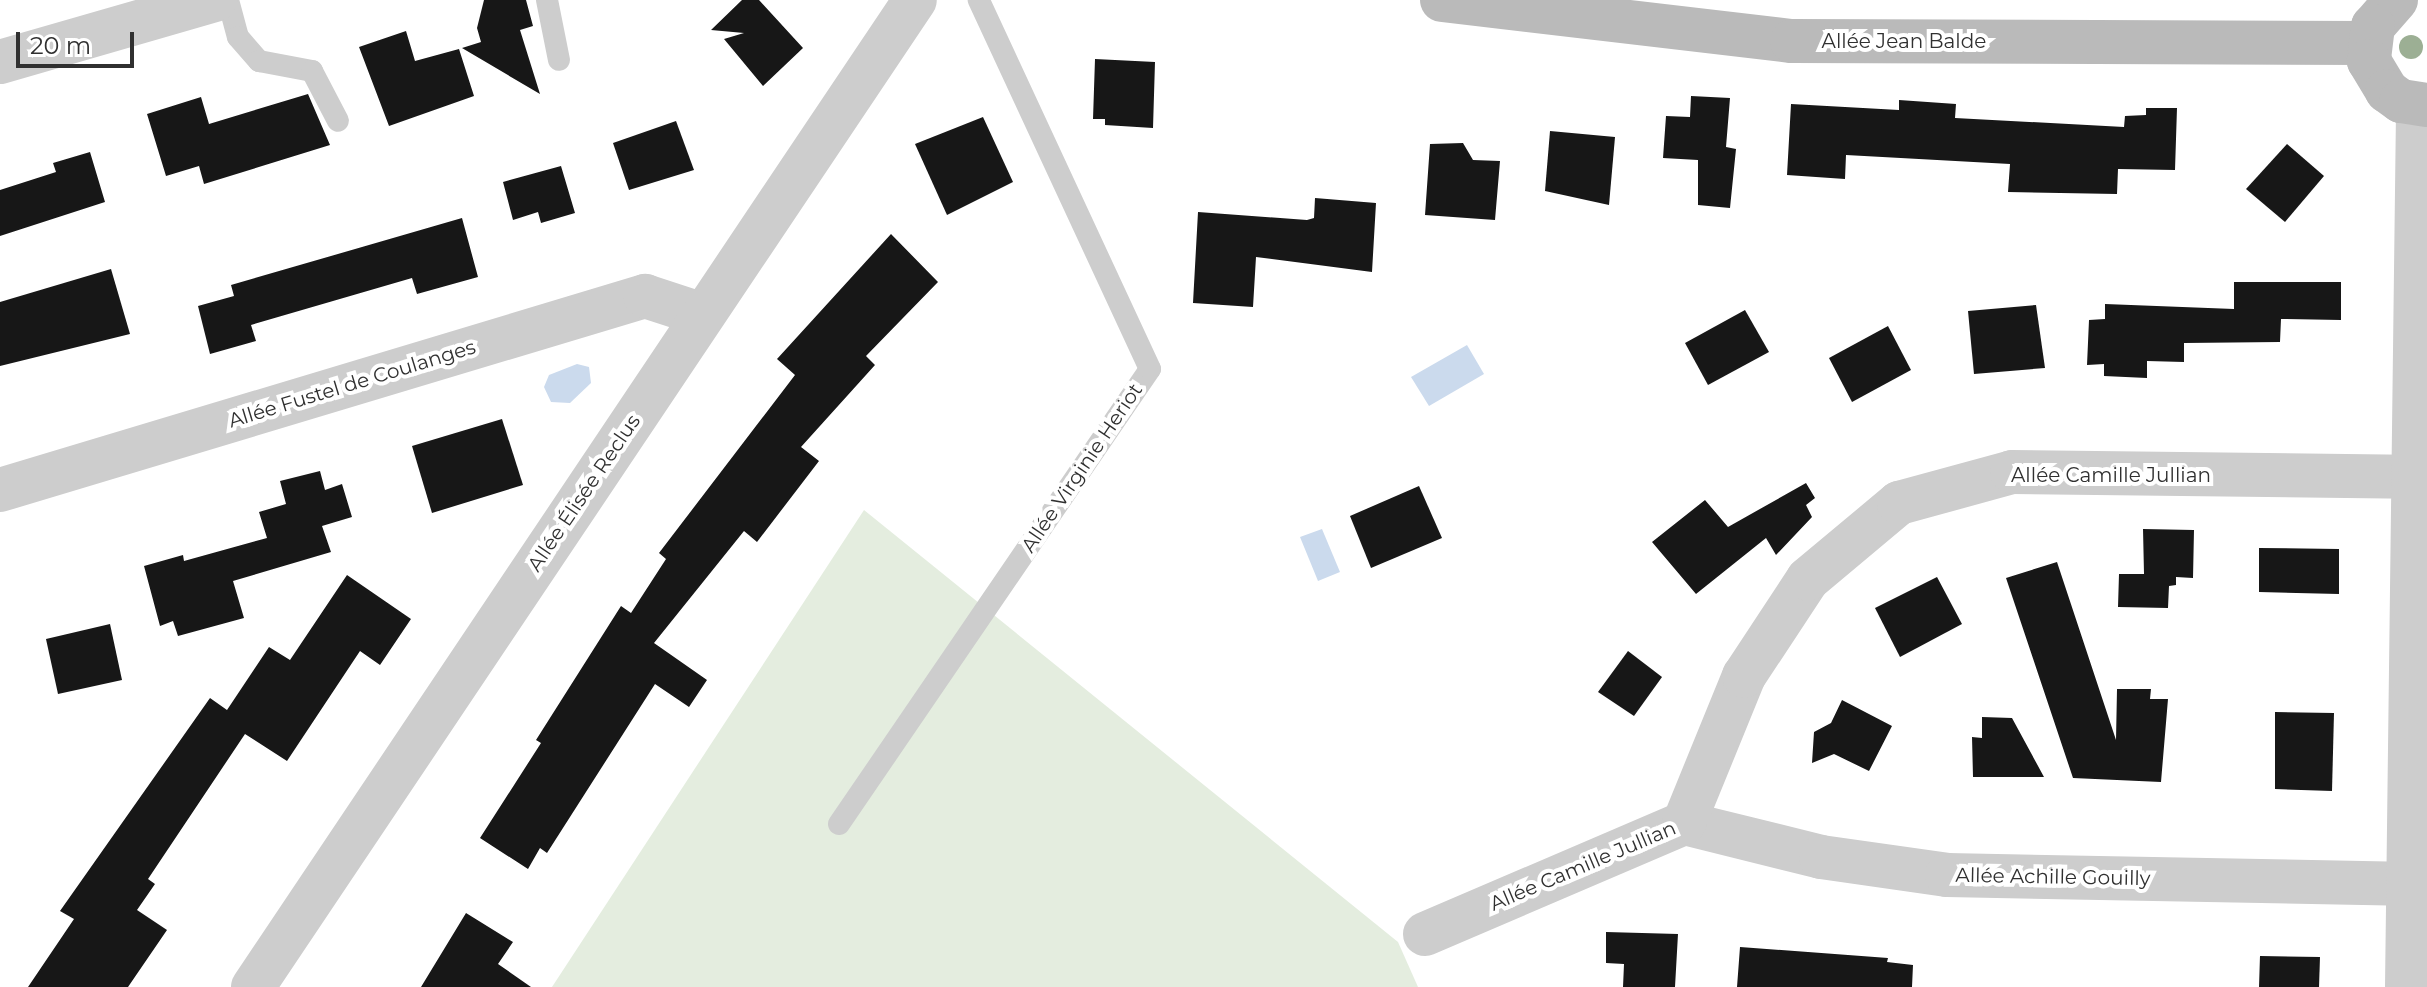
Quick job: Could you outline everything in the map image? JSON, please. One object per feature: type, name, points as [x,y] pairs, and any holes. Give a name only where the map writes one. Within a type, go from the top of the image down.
[{"type":"street","points":[[0,62],[160,7],[215,0]]},
{"type":"street","name":"Allée Élisée Reclus","points":[[253,987],[915,0]]},
{"type":"street","name":"Allée Jean Balde","points":[[1442,0],[1792,41],[2368,43]]},
{"type":"street","points":[[2396,0],[2373,26],[2368,43],[2375,78],[2401,101],[2423,105],[2418,884],[2407,987]]},
{"type":"street","name":"Allée Fustel de Coulanges","points":[[0,490],[645,296],[703,315]]},
{"type":"street","name":"Allée Camille Jullian","points":[[1425,934],[1684,823],[1744,676],[1808,579],[1899,503],[2012,472],[2420,477]]},
{"type":"street","name":"Allée Achille Gouilly","points":[[1684,823],[1821,857],[1947,875],[2418,884]]},
{"type":"lane","points":[[228,0],[238,37],[259,61],[312,71],[338,121]]},
{"type":"lane","points":[[547,0],[559,60]]},
{"type":"lane","name":"Allée Virginie Heriot","points":[[839,824],[1150,369],[979,0]]},
{"type":"shaded area","points":[[864,510],[1398,942],[1418,987],[552,987]]},
{"type":"water","points":[[1467,345],[1484,374],[1429,406],[1411,377]]},
{"type":"water","points":[[577,364],[589,367],[591,383],[570,403],[551,402],[544,387],[549,375]]},
{"type":"water","points":[[1322,529],[1340,572],[1318,581],[1300,537]]},
{"type":"building","points":[[484,0],[526,0],[533,26],[520,30],[540,94],[462,48],[481,42],[477,28]]},
{"type":"building","points":[[742,0],[759,0],[803,48],[763,86],[724,39],[744,33],[711,30]]},
{"type":"building","points":[[406,31],[415,61],[459,49],[474,96],[389,126],[359,47]]},
{"type":"building","points":[[1095,59],[1155,62],[1153,128],[1105,125],[1105,119],[1093,119]]},
{"type":"building","points":[[308,94],[330,145],[204,184],[199,166],[166,176],[147,114],[201,97],[209,124]]},
{"type":"building","points":[[1691,96],[1730,98],[1726,147],[1736,149],[1730,208],[1698,205],[1698,160],[1663,158],[1666,116],[1690,117]]},
{"type":"building","points":[[1899,100],[1956,104],[1955,118],[2124,127],[2125,116],[2146,115],[2146,108],[2177,108],[2175,170],[2118,169],[2117,194],[2008,192],[2010,164],[1846,155],[1845,179],[1787,175],[1791,104],[1899,110]]},
{"type":"building","points":[[983,117],[1013,182],[947,215],[915,144]]},
{"type":"building","points":[[676,121],[694,170],[629,190],[613,143]]},
{"type":"building","points":[[1550,131],[1615,137],[1609,205],[1545,191]]},
{"type":"building","points":[[1463,143],[1473,160],[1500,161],[1495,220],[1425,215],[1430,144]]},
{"type":"building","points":[[2287,144],[2324,176],[2285,222],[2246,189]]},
{"type":"building","points":[[90,152],[105,202],[0,236],[0,190],[56,172],[53,163]]},
{"type":"building","points":[[561,166],[575,213],[541,223],[538,212],[513,220],[503,182]]},
{"type":"building","points":[[1315,198],[1376,203],[1372,272],[1256,257],[1253,307],[1193,303],[1198,212],[1307,220],[1314,218]]},
{"type":"building","points":[[462,218],[478,277],[417,294],[412,278],[251,325],[256,341],[210,354],[198,306],[234,296],[231,285]]},
{"type":"building","points":[[891,234],[938,282],[866,356],[875,365],[801,447],[819,461],[757,542],[744,531],[654,643],[707,680],[689,707],[655,684],[547,853],[540,848],[528,869],[480,838],[541,743],[536,740],[621,606],[631,613],[666,559],[659,553],[795,375],[777,359]]},
{"type":"building","points":[[111,269],[130,334],[0,366],[0,302]]},
{"type":"building","points":[[2234,282],[2341,282],[2341,320],[2281,319],[2280,342],[2184,343],[2184,362],[2147,361],[2147,378],[2104,376],[2104,364],[2087,365],[2089,320],[2105,319],[2105,304],[2234,309]]},
{"type":"building","points":[[2036,305],[2045,368],[1974,374],[1968,311]]},
{"type":"building","points":[[1745,310],[1769,352],[1708,385],[1685,343]]},
{"type":"building","points":[[1888,326],[1911,370],[1852,402],[1829,358]]},
{"type":"building","points":[[502,419],[523,485],[432,513],[412,446]]},
{"type":"building","points":[[320,471],[325,490],[342,484],[352,517],[322,526],[331,552],[233,581],[244,618],[178,636],[173,621],[160,626],[144,566],[183,555],[184,561],[267,538],[259,512],[286,504],[280,481]]},
{"type":"building","points":[[1806,483],[1815,498],[1806,505],[1812,517],[1776,555],[1766,538],[1696,594],[1652,542],[1705,500],[1728,527]]},
{"type":"building","points":[[1419,486],[1442,538],[1371,568],[1350,516]]},
{"type":"building","points":[[2143,529],[2194,530],[2193,578],[2176,577],[2176,585],[2169,586],[2168,608],[2118,607],[2119,574],[2144,574]]},
{"type":"building","points":[[2259,548],[2339,549],[2339,594],[2259,592]]},
{"type":"building","points":[[2057,562],[2116,740],[2117,689],[2151,689],[2150,699],[2168,699],[2161,782],[2073,778],[2006,578]]},
{"type":"building","points":[[347,575],[411,619],[380,665],[360,651],[287,761],[245,734],[148,879],[155,884],[137,910],[167,930],[128,987],[28,987],[74,919],[60,911],[210,698],[227,710],[269,647],[290,660]]},
{"type":"building","points":[[1937,577],[1962,624],[1900,657],[1875,608]]},
{"type":"building","points":[[110,624],[122,680],[58,694],[46,639]]},
{"type":"building","points":[[1628,651],[1662,677],[1634,716],[1598,692]]},
{"type":"building","points":[[1842,700],[1892,726],[1869,771],[1834,754],[1812,763],[1814,732],[1831,723]]},
{"type":"building","points":[[2275,712],[2334,713],[2332,791],[2275,789]]},
{"type":"building","points":[[1982,717],[2012,718],[2044,777],[1973,777],[1972,737],[1982,738]]},
{"type":"building","points":[[466,913],[513,942],[498,964],[531,987],[421,987]]},
{"type":"building","points":[[1606,932],[1678,934],[1675,987],[1623,987],[1624,964],[1606,963]]},
{"type":"building","points":[[1740,947],[1888,958],[1887,962],[1913,965],[1912,987],[1737,987]]},
{"type":"building","points":[[2260,956],[2320,957],[2319,987],[2259,987]]}]
